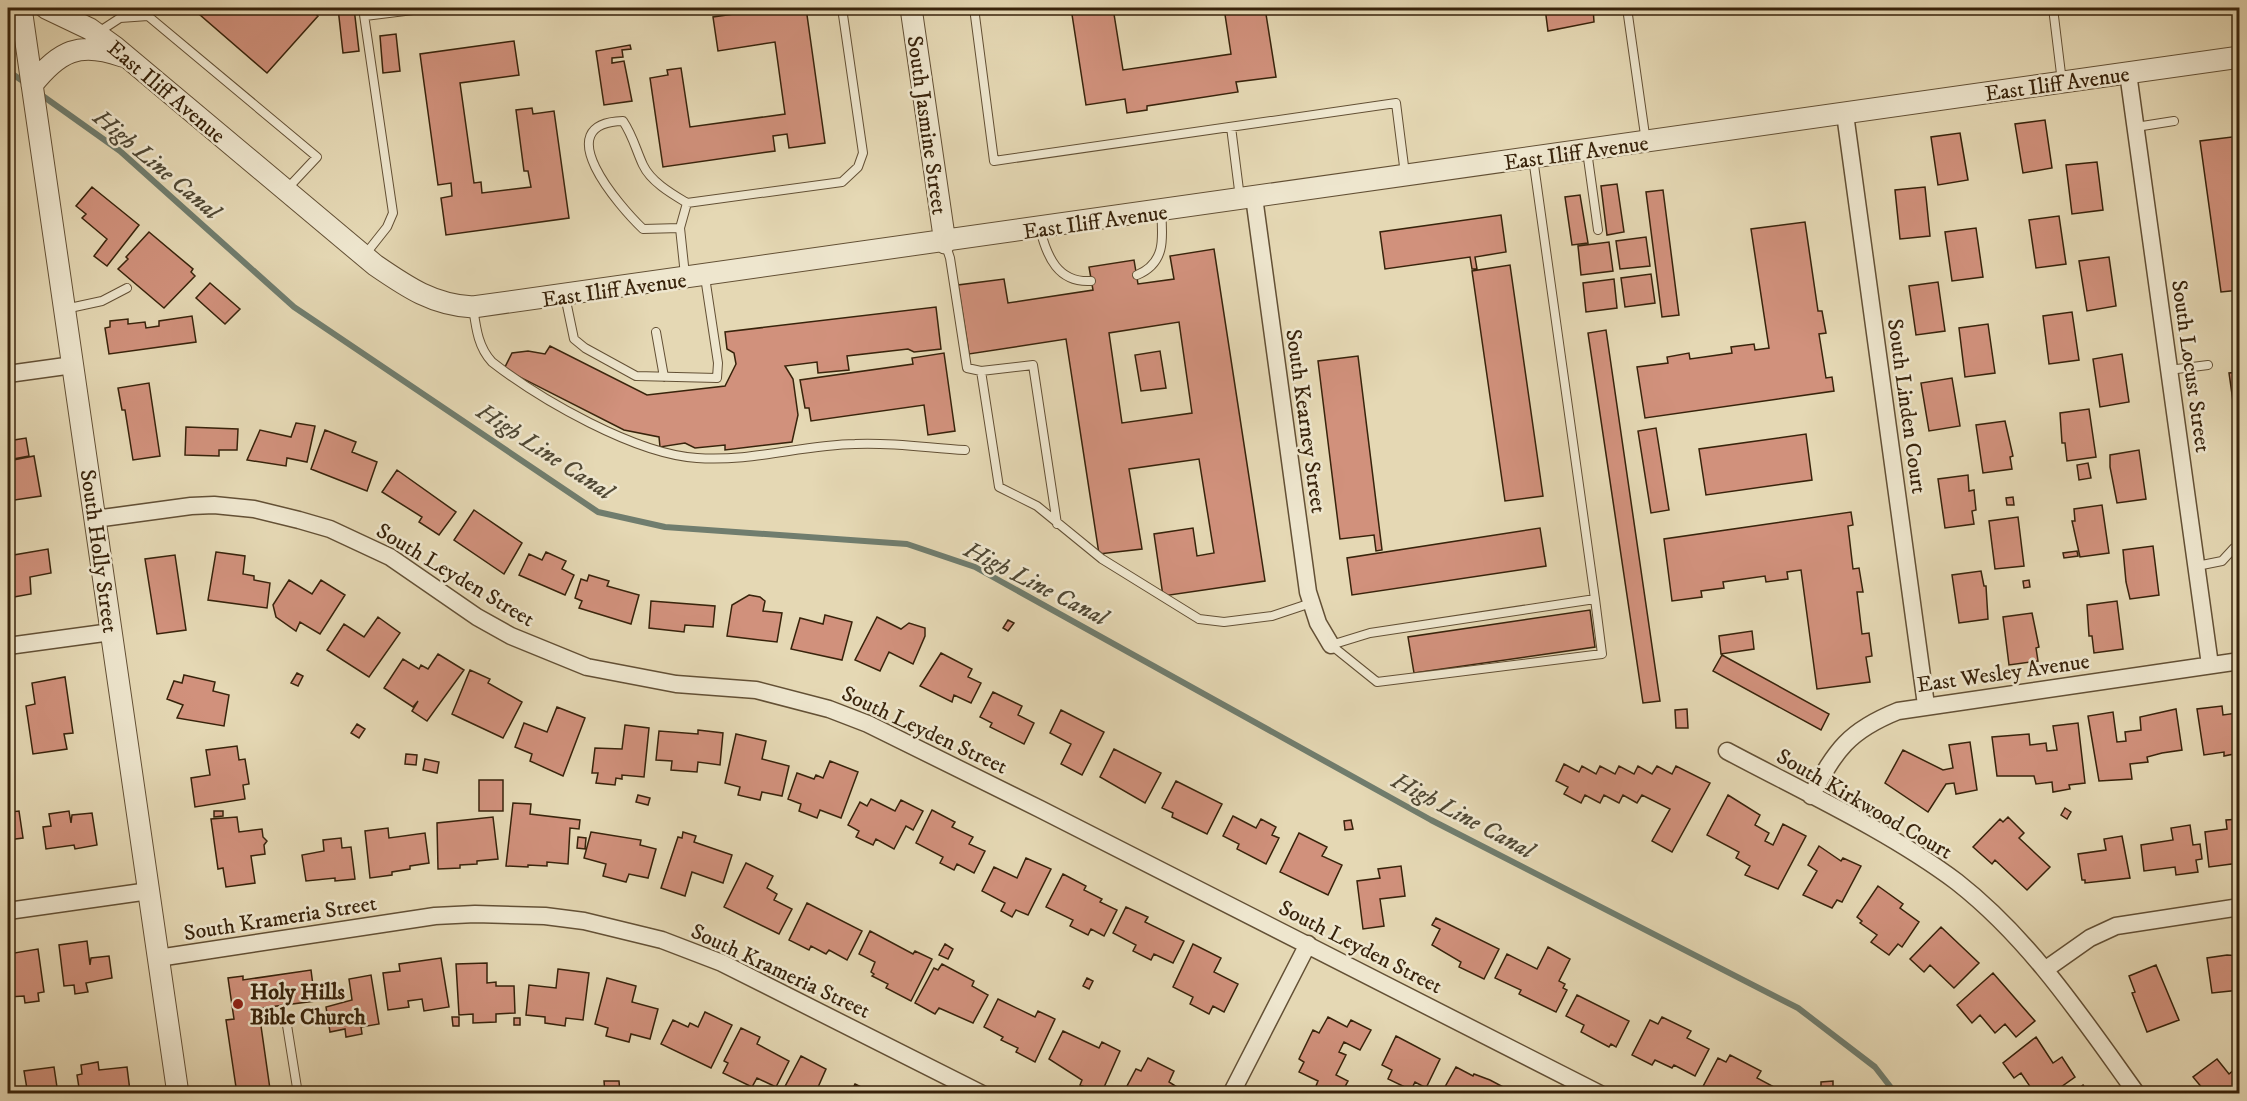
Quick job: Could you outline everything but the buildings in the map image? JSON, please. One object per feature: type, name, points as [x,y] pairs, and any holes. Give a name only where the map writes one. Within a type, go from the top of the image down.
[{"type":"street","name":"South Holly Street","points":[[21,8],[178,1094]]},
{"type":"street","name":"East Iliff Avenue","points":[[46,8],[71,18],[96,33],[364,256],[414,292],[453,306],[474,308],[945,243],[2240,57]]},
{"type":"street","name":"South Jasmine Street","points":[[912,8],[945,243]]},
{"type":"street","points":[[32,86],[50,63],[67,53],[93,50],[128,58]]},
{"type":"street","name":"South Locust Street","points":[[2128,73],[2210,665]]},
{"type":"street","name":"South Linden Court","points":[[1845,114],[1926,705]]},
{"type":"street","name":"South Kearney Street","points":[[1247,198],[1311,603],[1318,623],[1331,645]]},
{"type":"street","points":[[8,374],[73,365]]},
{"type":"street","name":"South Leyden Street","points":[[95,519],[214,505],[254,509],[330,529],[390,557],[477,617],[511,636],[566,660],[639,678],[756,690],[789,697],[867,724],[1308,944],[1600,1094]]},
{"type":"street","points":[[8,646],[111,632]]},
{"type":"street","name":"East Wesley Avenue","points":[[1811,796],[1833,756],[1870,722],[1898,711],[1926,705],[2240,661]]},
{"type":"street","name":"South Kirkwood Court","points":[[1726,751],[1911,851],[1957,883],[2046,969],[2137,1094]]},
{"type":"street","points":[[8,911],[149,891]]},
{"type":"street","points":[[2046,969],[2090,938],[2116,926],[2240,907]]},
{"type":"street","name":"South Krameria Street","points":[[158,958],[435,916],[475,914],[584,921],[662,940],[722,963],[982,1094]]},
{"type":"street","points":[[1231,1094],[1308,944]]},
{"type":"lane","points":[[364,256],[387,227],[393,213],[364,12],[429,8]]},
{"type":"lane","points":[[680,228],[643,229],[621,207],[602,183],[591,158],[589,143],[596,130],[609,122],[623,121],[634,138],[644,167],[666,191],[687,203],[842,182],[858,167],[863,153],[842,8]]},
{"type":"lane","points":[[974,8],[994,161],[1395,103],[1406,176]]},
{"type":"lane","points":[[1627,8],[1646,142]]},
{"type":"lane","points":[[2053,8],[2062,82]]},
{"type":"lane","points":[[2121,8],[2127,10],[2147,8]]},
{"type":"lane","points":[[96,33],[120,18],[148,16],[317,157],[286,190]]},
{"type":"lane","points":[[2136,127],[2174,121]]},
{"type":"lane","points":[[1231,126],[1247,198]]},
{"type":"lane","points":[[1587,150],[1598,230]]},
{"type":"lane","points":[[1331,645],[1377,682],[1602,654],[1533,158]]},
{"type":"lane","points":[[565,296],[574,339],[585,348],[636,376],[717,378],[718,363],[680,228],[687,203]]},
{"type":"lane","points":[[1137,275],[1148,270],[1158,259],[1163,243],[1161,211]]},
{"type":"lane","points":[[1040,229],[1046,251],[1055,267],[1068,278],[1092,281]]},
{"type":"lane","points":[[945,243],[951,258],[967,368],[981,371],[1033,365],[1057,524]]},
{"type":"lane","points":[[65,309],[102,301],[127,288]]},
{"type":"lane","points":[[474,308],[477,334],[484,354],[492,362],[567,411],[609,432],[657,449],[695,458],[749,458],[855,444],[965,450]]},
{"type":"lane","points":[[656,332],[664,376]]},
{"type":"lane","points":[[2169,370],[2208,365]]},
{"type":"lane","points":[[981,371],[999,487],[1036,507],[1102,559],[1199,619],[1224,622],[1272,616],[1311,603]]},
{"type":"lane","points":[[2197,566],[2222,561],[2234,548]]},
{"type":"lane","points":[[1331,645],[1370,633],[1595,599]]},
{"type":"lane","points":[[286,1019],[298,1094]]},
{"type":"waterway","name":"High Line Canal","points":[[8,71],[27,84]]},
{"type":"waterway","name":"High Line Canal","points":[[40,94],[120,151],[294,307],[598,512],[665,527],[907,544],[975,567],[1431,820],[1798,1008],[1875,1067],[1896,1094]]},
{"type":"place","name":"Holy Hills Bible Church","points":[[238,1004]]}]
